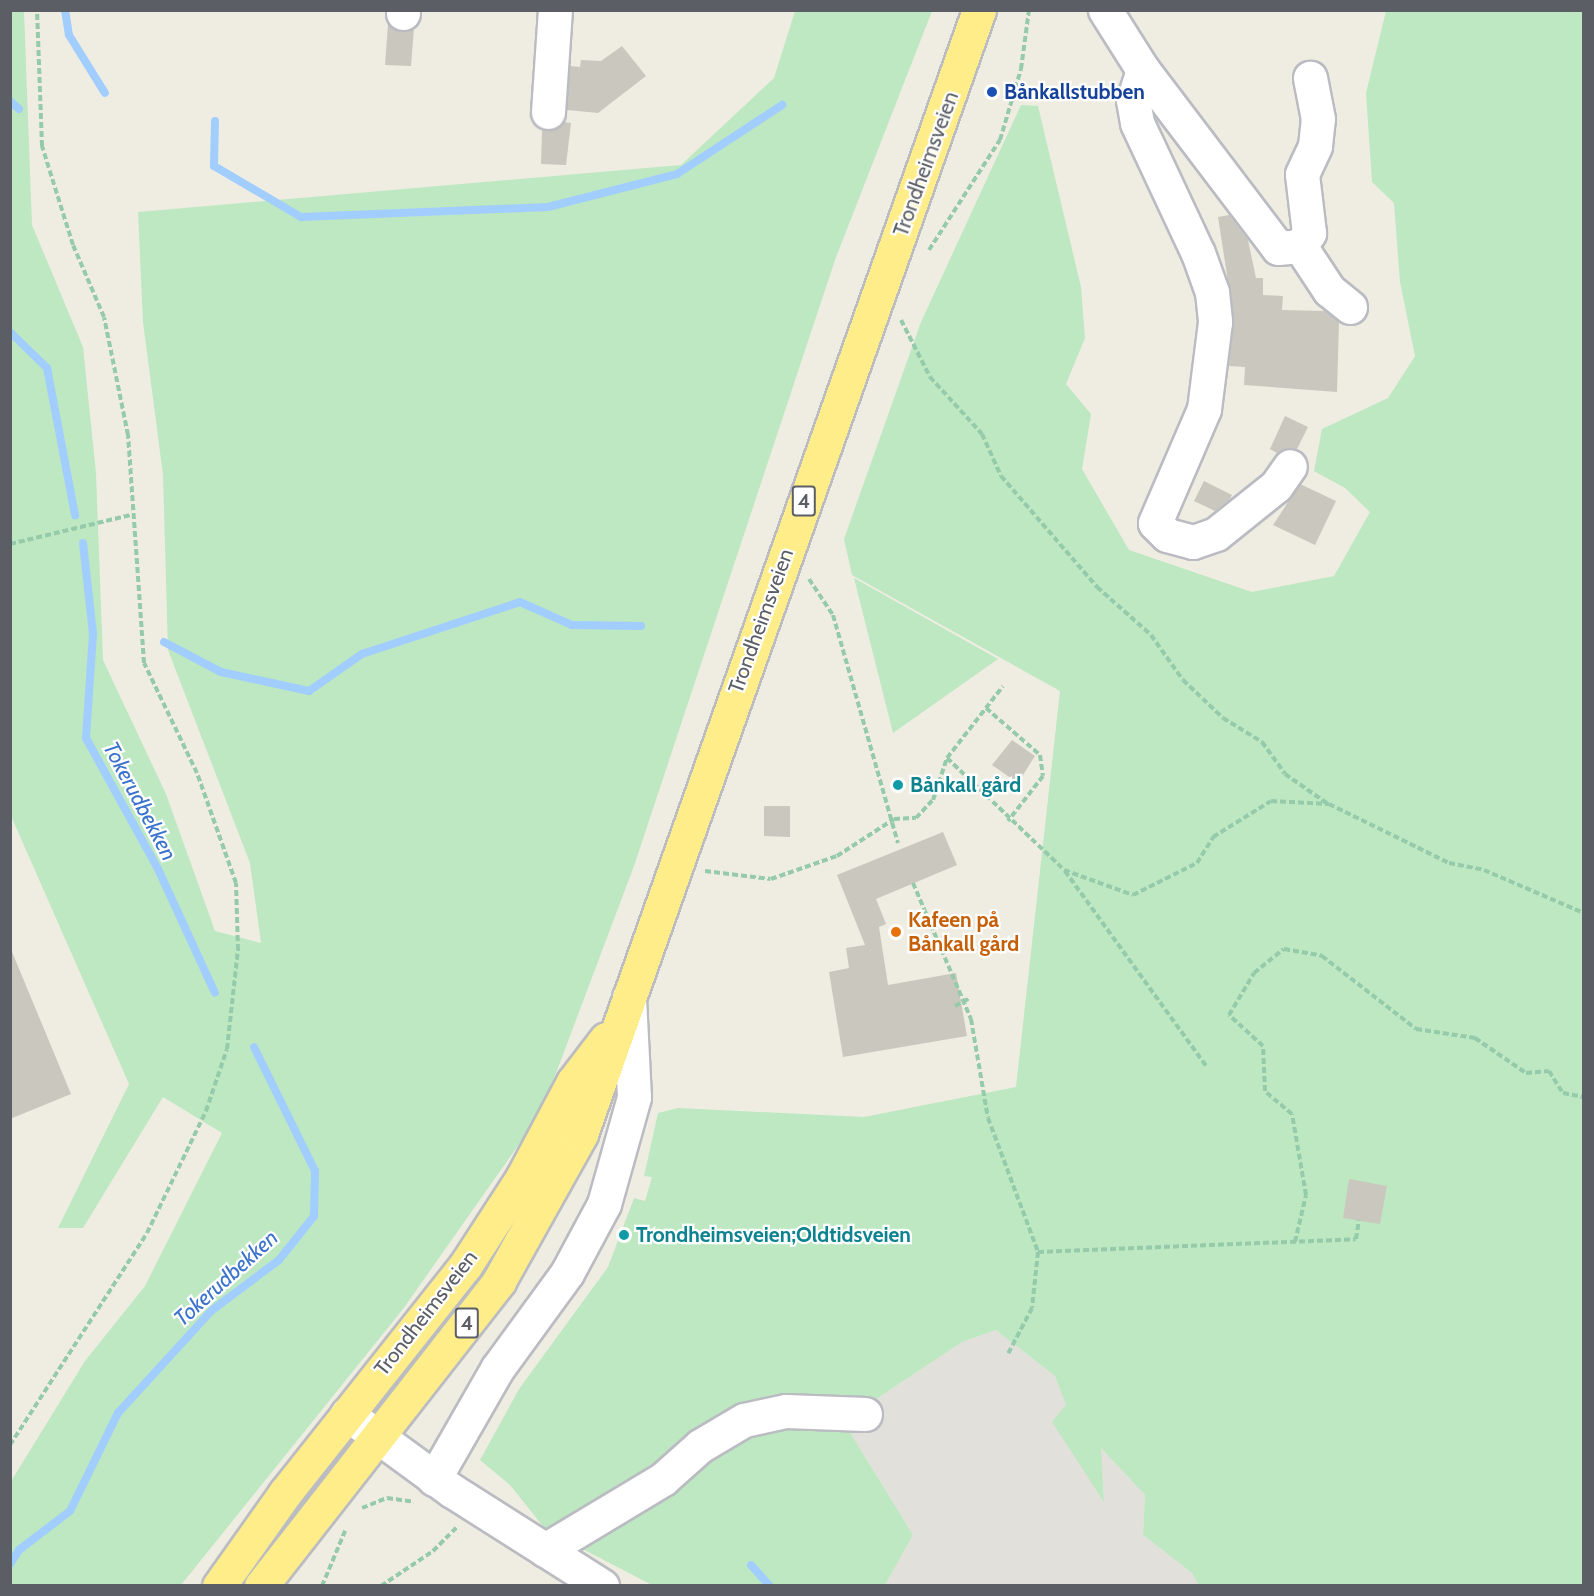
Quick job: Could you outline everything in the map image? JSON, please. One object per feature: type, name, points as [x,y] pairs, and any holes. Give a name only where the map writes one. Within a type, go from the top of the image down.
[{"type":"highway","name":"Trondheimsveien","points":[[261,1586],[526,1241],[581,1134],[628,992],[801,570],[979,10]]},
{"type":"highway","name":"Trondheimsveien","points":[[219,1586],[347,1414],[465,1266],[522,1178],[573,1082],[615,1028]]},
{"type":"street","points":[[548,112],[555,10]]},
{"type":"street","points":[[1106,10],[1143,69],[1236,188],[1258,228],[1278,248],[1300,246]]},
{"type":"street","points":[[1143,69],[1133,100],[1137,123],[1198,254],[1212,292],[1215,322],[1204,409],[1155,523],[1167,535],[1193,542],[1216,534],[1276,486],[1290,466]]},
{"type":"street","points":[[1300,246],[1309,233],[1302,174],[1315,146],[1318,119],[1310,78]]},
{"type":"street","points":[[1300,246],[1329,290],[1350,307]]},
{"type":"street","points":[[429,1492],[497,1369],[588,1237],[617,1172],[634,1097],[628,992]]},
{"type":"street","points":[[545,1550],[663,1479],[700,1446],[744,1420],[786,1411],[865,1414]]},
{"type":"street","points":[[347,1414],[375,1435],[429,1492],[474,1505],[602,1586]]},
{"type":"path","points":[[10,1445],[147,1233],[206,1111],[227,1049],[238,950],[236,883],[197,773],[144,663],[131,515],[128,435],[104,317],[73,245],[42,146],[37,10]]},
{"type":"path","points":[[924,260],[954,205],[1000,140],[1021,69],[1029,10]]},
{"type":"path","points":[[897,331],[905,310]]},
{"type":"path","points":[[902,320],[930,377],[982,434],[1001,476],[1096,587],[1151,635],[1183,680],[1223,718],[1262,742],[1285,774],[1329,804],[1449,862],[1484,870],[1584,913]]},
{"type":"path","points":[[10,544],[131,515]]},
{"type":"path","points":[[801,570],[804,589]]},
{"type":"path","points":[[801,570],[833,615],[894,819],[898,843]]},
{"type":"path","points":[[702,870],[771,879],[837,856],[894,819],[916,818],[933,800],[947,758],[1003,686]]},
{"type":"path","points":[[986,708],[1040,755],[1043,776],[1008,821]]},
{"type":"path","points":[[947,758],[1008,821],[1064,870],[1207,1067]]},
{"type":"path","points":[[1064,870],[1133,896],[1197,863],[1213,837],[1271,801],[1329,804]]},
{"type":"path","points":[[698,881],[706,859]]},
{"type":"path","points":[[913,883],[971,1019],[988,1118],[1038,1252],[1032,1308],[1008,1354]]},
{"type":"path","points":[[1295,1242],[1306,1195],[1292,1114],[1265,1091],[1263,1046],[1229,1015],[1254,973],[1284,950],[1322,956],[1416,1029],[1475,1038],[1526,1072],[1549,1071],[1563,1094],[1584,1097]]},
{"type":"path","points":[[955,1006],[970,998]]},
{"type":"path","points":[[1038,1252],[1356,1239],[1359,1220]]},
{"type":"path","points":[[355,1515],[377,1499],[429,1492]]},
{"type":"path","points":[[381,1586],[433,1551],[474,1505]]},
{"type":"path","points":[[322,1586],[348,1525]]},
{"type":"shaded area","points":[[996,1330],[1055,1376],[1104,1500],[1100,1447],[1145,1495],[1143,1535],[1192,1573],[1199,1585],[885,1585],[913,1535],[843,1421],[962,1342]]},
{"type":"green space","points":[[11,11],[24,11],[32,225],[83,347],[96,473],[103,660],[166,794],[215,931],[261,943],[250,863],[168,650],[163,475],[143,322],[138,212],[681,165],[774,78],[795,11],[932,11],[835,260],[634,866],[541,1113],[403,1309],[181,1585],[11,1585],[10,1483],[85,1361],[145,1286],[222,1133],[163,1097],[83,1228],[58,1228],[129,1084],[11,816]]},
{"type":"green space","points":[[1386,11],[1583,11],[1583,1585],[1199,1585],[1192,1573],[1143,1535],[1145,1495],[1101,1448],[1104,1502],[1052,1422],[1066,1405],[1055,1376],[996,1330],[962,1342],[843,1421],[913,1535],[885,1585],[652,1585],[546,1530],[510,1485],[480,1460],[519,1389],[608,1267],[634,1198],[645,1201],[652,1177],[644,1176],[658,1113],[678,1108],[864,1117],[1016,1087],[1060,691],[852,575],[844,539],[921,322],[1021,105],[1038,106],[1081,287],[1085,338],[1066,384],[1091,414],[1082,469],[1129,550],[1252,592],[1334,576],[1370,512],[1345,488],[1314,471],[1322,429],[1388,398],[1415,356],[1400,282],[1394,203],[1372,182],[1366,93]]},
{"type":"green space","points":[[854,578],[998,659],[893,733]]},
{"type":"building","points":[[388,24],[402,32],[414,28],[411,66],[385,65]]},
{"type":"building","points":[[622,46],[646,76],[598,113],[567,110],[570,66],[580,67],[581,60],[601,61]]},
{"type":"building","points":[[564,122],[571,123],[566,165],[541,164],[542,129]]},
{"type":"building","points":[[1229,215],[1248,240],[1256,278],[1263,278],[1263,295],[1283,296],[1282,310],[1326,311],[1339,322],[1337,392],[1244,385],[1245,367],[1229,366],[1234,320],[1218,217]]},
{"type":"building","points":[[1285,416],[1308,427],[1297,449],[1277,453],[1270,449]]},
{"type":"building","points":[[1204,481],[1232,495],[1215,511],[1194,501]]},
{"type":"building","points":[[1300,484],[1336,501],[1315,545],[1273,525]]},
{"type":"building","points":[[1012,740],[1035,756],[1018,783],[992,765]]},
{"type":"building","points":[[764,806],[790,806],[790,837],[764,836]]},
{"type":"building","points":[[943,832],[957,865],[876,899],[886,924],[879,927],[888,985],[956,973],[967,1036],[843,1057],[829,972],[849,968],[846,948],[865,945],[837,875]]},
{"type":"building","points":[[10,947],[71,1094],[10,1119]]},
{"type":"building","points":[[1349,1179],[1387,1186],[1380,1224],[1343,1218]]},
{"type":"waterway","points":[[65,10],[69,35],[105,93]]},
{"type":"waterway","points":[[10,101],[19,109]]},
{"type":"waterway","points":[[215,121],[214,166],[301,217],[548,207],[677,174],[782,105]]},
{"type":"waterway","name":"Tokerudbekken","points":[[10,332],[47,368],[75,515]]},
{"type":"waterway","name":"Tokerudbekken","points":[[83,543],[93,634],[86,738],[158,869],[215,993]]},
{"type":"waterway","points":[[164,642],[221,672],[309,691],[362,654],[520,602],[572,625],[641,626]]},
{"type":"waterway","name":"Tokerudbekken","points":[[10,1564],[19,1550],[70,1511],[118,1413],[211,1311],[279,1260],[314,1216],[315,1171],[254,1047]]},
{"type":"waterway","points":[[751,1565],[770,1586]]},
{"type":"place","name":"Bånkallstubben","points":[[992,92]]},
{"type":"place","name":"Bånkall gård","points":[[898,785]]},
{"type":"place","name":"Kafeen på Bånkall gård","points":[[896,932]]},
{"type":"place","name":"Trondheimsveien;Oldtidsveien","points":[[624,1235]]}]
